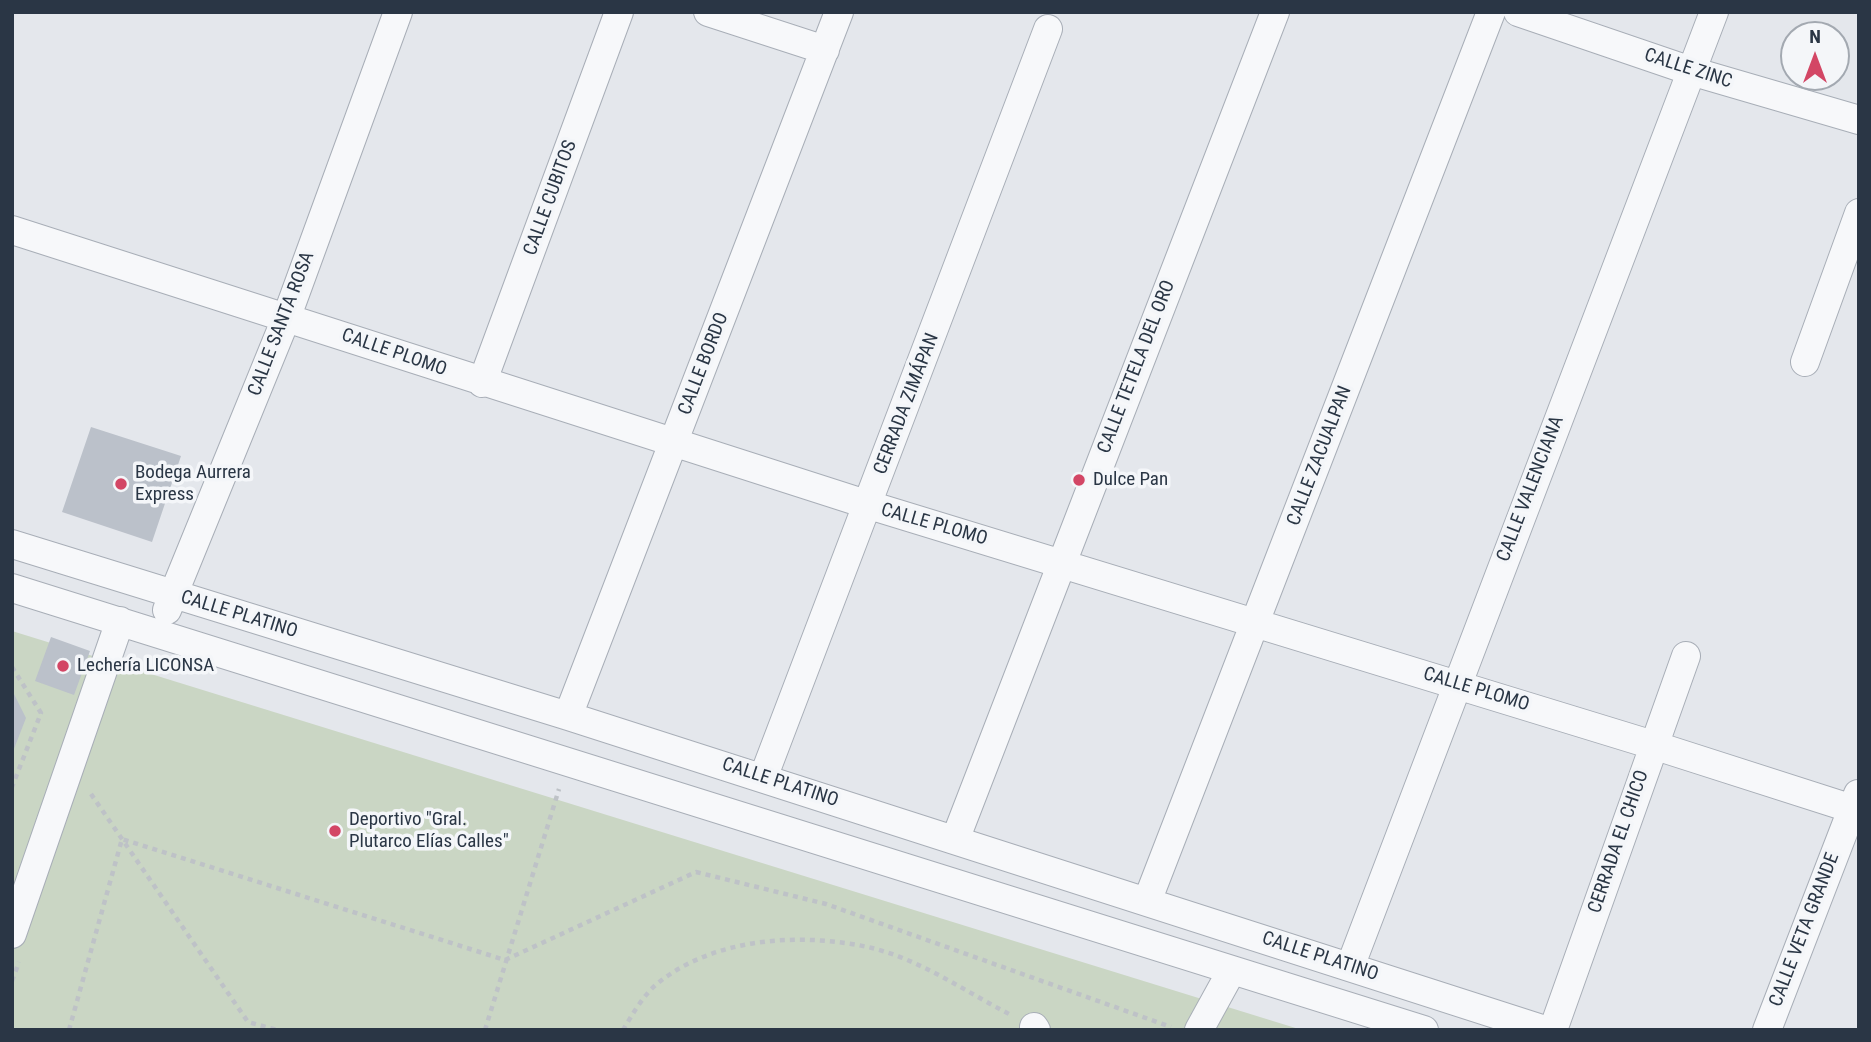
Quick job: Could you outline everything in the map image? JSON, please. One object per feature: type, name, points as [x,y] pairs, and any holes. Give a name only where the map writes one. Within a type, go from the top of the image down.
[{"type":"street","name":"CALLE SANTA ROSA","points":[[159,633],[287,316],[398,12]]},
{"type":"street","name":"CALLE CUBITOS","points":[[482,383],[620,12]]},
{"type":"street","points":[[708,12],[825,50]]},
{"type":"street","name":"CALLE BORDO","points":[[568,716],[839,12]]},
{"type":"street","name":"CALLE TETELA DEL ORO","points":[[955,841],[1060,562],[1275,12]]},
{"type":"street","name":"CALLE ZACUALPAN","points":[[1148,900],[1491,12]]},
{"type":"street","name":"CALLE ZINC","points":[[1518,12],[1690,71],[1859,120]]},
{"type":"street","name":"CALLE VALENCIANA","points":[[1350,967],[1714,12]]},
{"type":"street","name":"CERRADA ZIMÁPAN","points":[[763,778],[1048,29]]},
{"type":"street","points":[[1805,362],[1859,213]]},
{"type":"street","name":"CALLE PLOMO","points":[[12,230],[287,316],[482,383],[869,505],[1653,745],[1856,804]]},
{"type":"street","name":"CALLE PLATINO","points":[[12,544],[568,716],[955,841],[1148,900],[1545,1030]]},
{"type":"street","name":"CALLE PLATINO","points":[[12,588],[1424,1030]]},
{"type":"street","points":[[12,934],[120,621]]},
{"type":"street","name":"CERRADA EL CHICO","points":[[1553,1030],[1686,656]]},
{"type":"street","name":"CALLE VETA GRANDE","points":[[1767,1030],[1856,804]]},
{"type":"street","points":[[1199,1030],[1232,970]]},
{"type":"path","points":[[12,667],[41,713],[12,787]]},
{"type":"path","points":[[485,1030],[559,789]]},
{"type":"path","points":[[89,790],[248,1022],[277,1030]]},
{"type":"path","points":[[122,839],[505,960],[696,872],[826,904],[1179,1030]]},
{"type":"path","points":[[69,1030],[122,839]]},
{"type":"path","points":[[623,1030],[656,984],[691,963],[749,943],[813,940],[873,948],[905,961],[1035,1028]]},
{"type":"green space","name":"Deportivo \"Gral. Plutarco Elías Calles\"","points":[[12,631],[1302,1030],[12,1030]]},
{"type":"building","name":"Bodega Aurrera Express","points":[[91,427],[181,456],[152,542],[62,512]]},
{"type":"building","name":"Lechería LICONSA","points":[[51,637],[90,651],[74,695],[35,681]]},
{"type":"building","points":[[12,690],[26,718],[12,754]]},
{"type":"place","name":"Dulce Pan","points":[[1079,480]]},
{"type":"place","name":"Bodega Aurrera Express","points":[[121,484]]},
{"type":"place","name":"Lechería LICONSA","points":[[63,666]]},
{"type":"place","name":"Deportivo \"Gral. Plutarco Elías Calles\"","points":[[335,831]]}]
